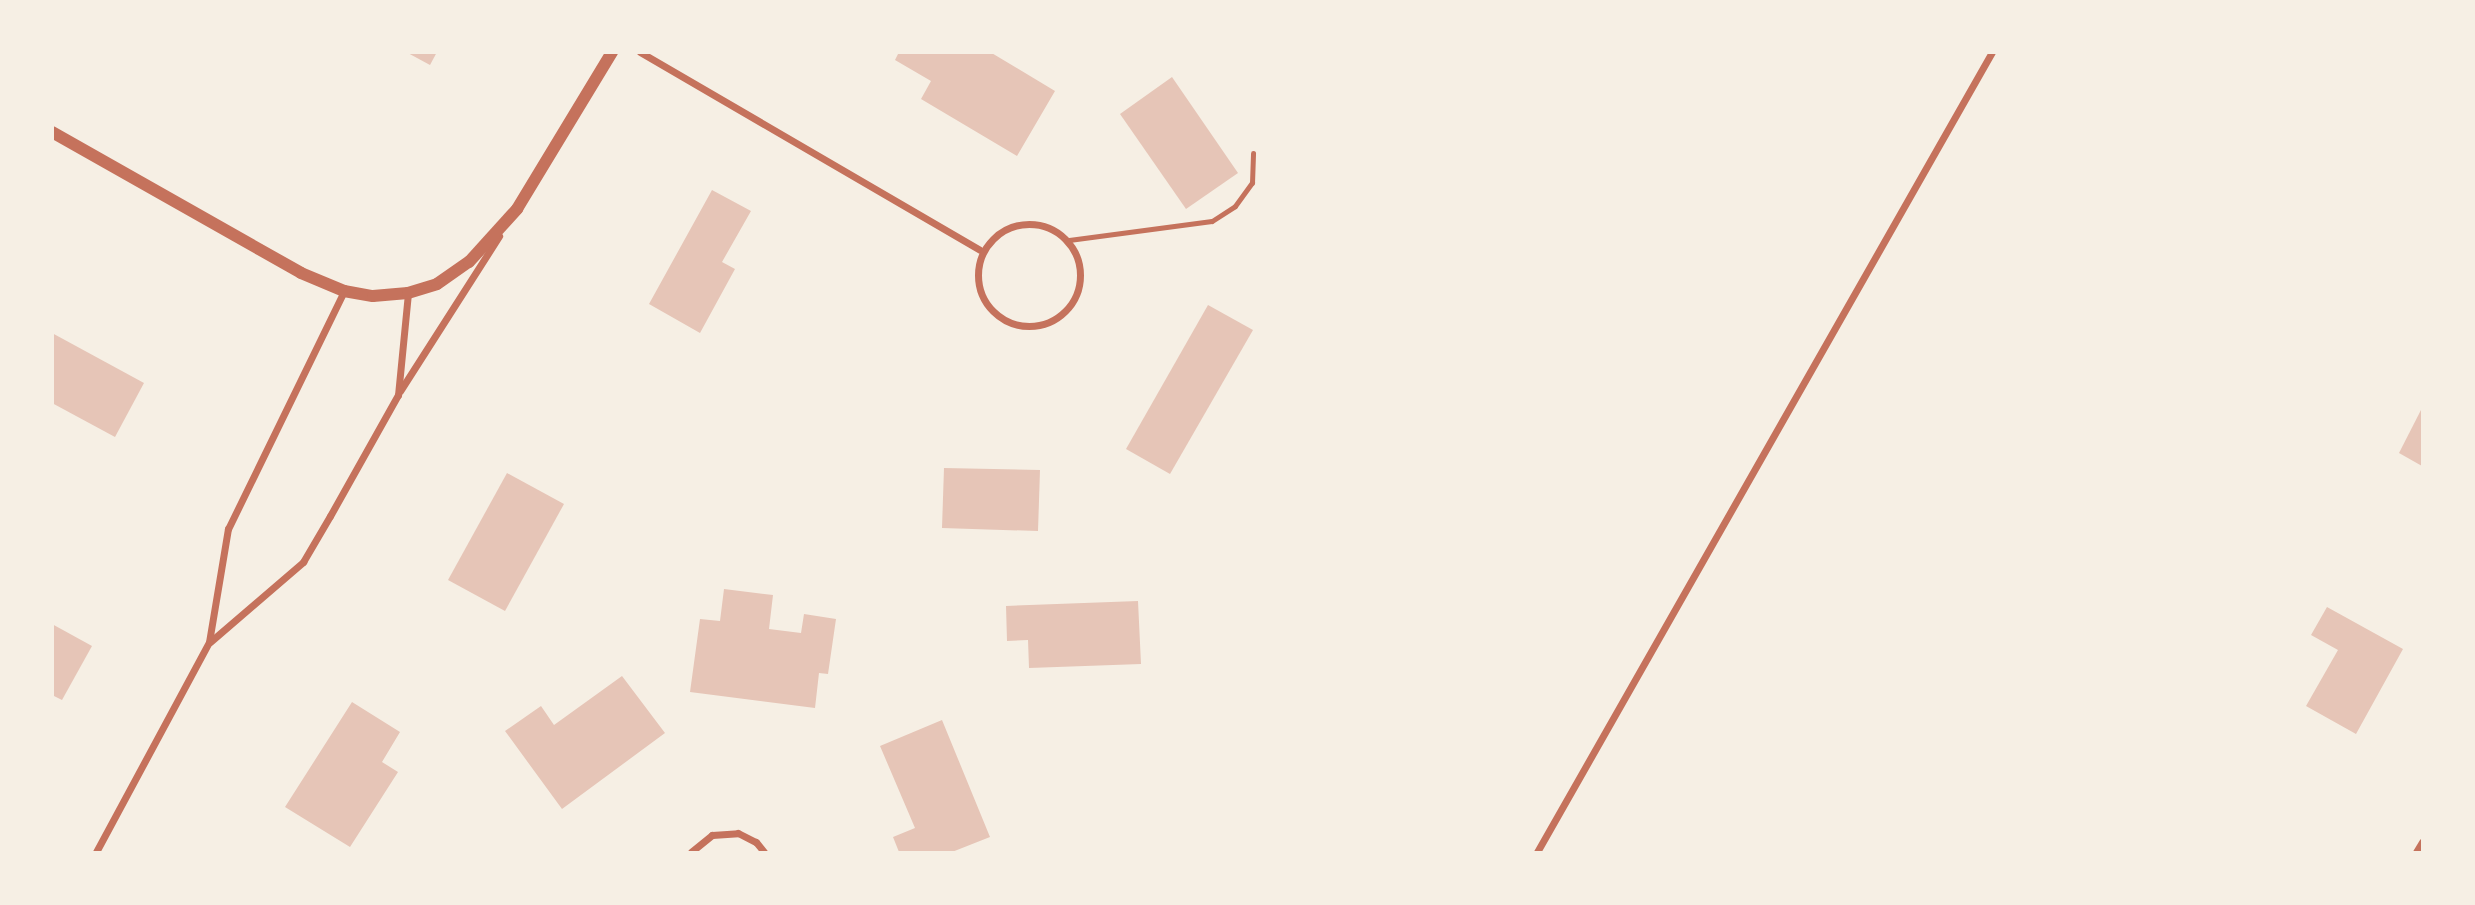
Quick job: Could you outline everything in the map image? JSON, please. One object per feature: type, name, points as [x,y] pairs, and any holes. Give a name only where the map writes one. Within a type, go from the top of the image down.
[{"type":"street","points":[[209,642],[303,562],[398,395],[517,209],[612,52]]},
{"type":"street","points":[[640,52],[980,250]]},
{"type":"street","points":[[1537,852],[1992,52]]},
{"type":"street","points":[[52,132],[301,273],[344,291],[373,296],[408,293],[437,284],[469,262],[517,209]]},
{"type":"street","points":[[1032,221],[1069,240],[1082,280],[1071,306],[1046,325],[1014,326],[984,304],[980,250],[1003,227],[1032,221]]},
{"type":"street","points":[[96,852],[209,642],[228,529],[344,291]]},
{"type":"street","points":[[398,395],[408,293]]},
{"type":"street","points":[[691,852],[712,835],[738,833],[756,842],[764,852]]},
{"type":"street","points":[[2416,852],[2423,842]]},
{"type":"lane","points":[[1069,240],[1212,221],[1235,206],[1251,183],[1252,153]]},
{"type":"building","points":[[406,52],[437,52],[430,65]]},
{"type":"building","points":[[899,52],[990,52],[1055,91],[1017,156],[921,99],[931,81],[895,60]]},
{"type":"building","points":[[1172,77],[1238,173],[1186,209],[1120,114]]},
{"type":"building","points":[[712,190],[751,211],[722,262],[735,269],[700,333],[649,304]]},
{"type":"building","points":[[1208,305],[1253,330],[1170,474],[1126,449]]},
{"type":"building","points":[[52,333],[144,383],[115,437],[52,403]]},
{"type":"building","points":[[2422,408],[2422,466],[2399,453]]},
{"type":"building","points":[[944,468],[1040,470],[1038,531],[942,528]]},
{"type":"building","points":[[507,473],[564,504],[505,611],[448,580]]},
{"type":"building","points":[[724,589],[773,595],[769,629],[801,633],[804,614],[836,619],[828,674],[819,673],[815,708],[690,692],[700,619],[720,621]]},
{"type":"building","points":[[1138,601],[1141,664],[1029,668],[1028,640],[1007,641],[1006,606]]},
{"type":"building","points":[[2327,607],[2403,649],[2356,734],[2306,706],[2338,650],[2311,635]]},
{"type":"building","points":[[52,624],[92,646],[62,700],[52,695]]},
{"type":"building","points":[[622,676],[665,733],[562,809],[505,731],[541,706],[554,725]]},
{"type":"building","points":[[352,702],[400,732],[382,762],[398,772],[350,847],[285,807]]},
{"type":"building","points":[[942,720],[990,837],[952,852],[899,852],[893,837],[915,828],[880,746]]}]
